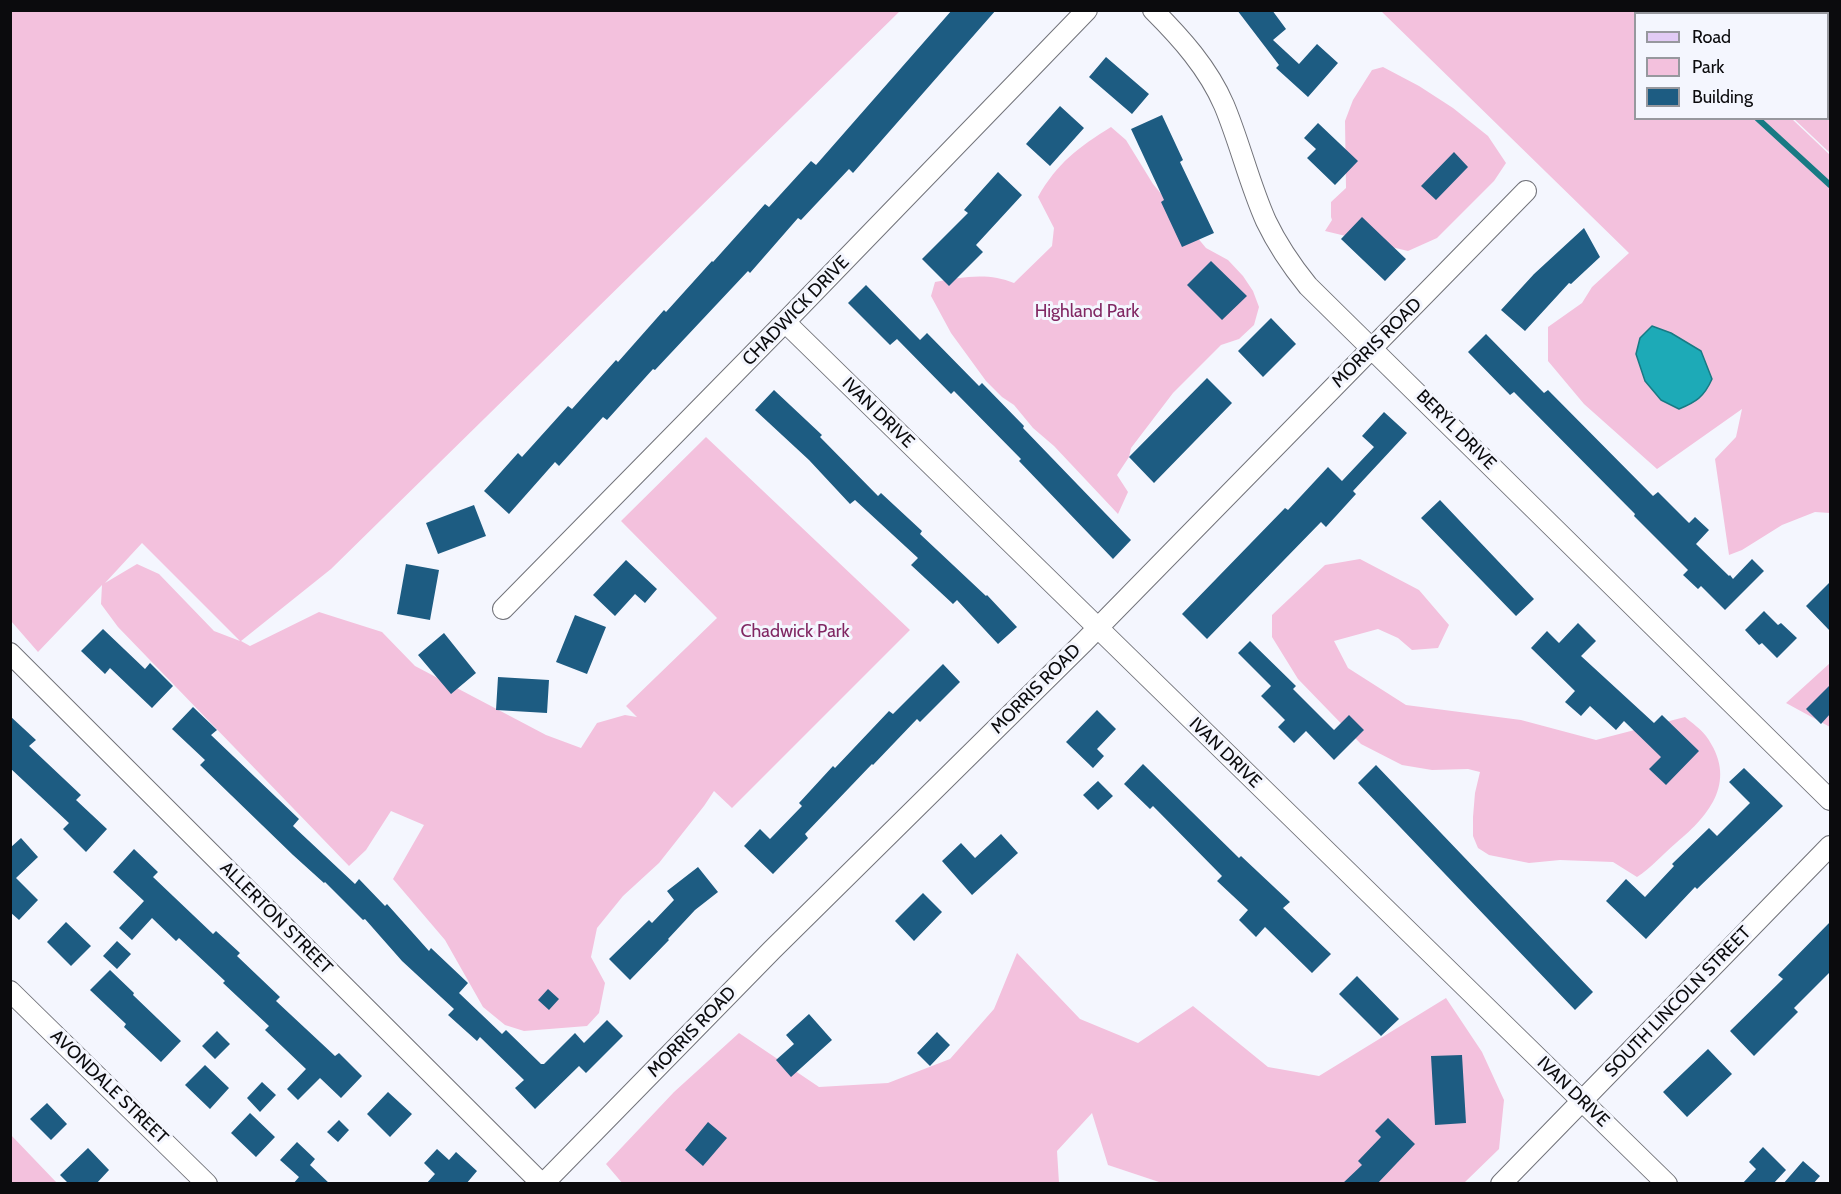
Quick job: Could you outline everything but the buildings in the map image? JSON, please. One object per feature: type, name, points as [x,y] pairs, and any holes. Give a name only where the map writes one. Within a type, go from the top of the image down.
[{"type":"street","name":"CHADWICK DRIVE","points":[[503,609],[1087,10]]},
{"type":"street","name":"BERYL DRIVE","points":[[1153,10],[1180,38],[1216,89],[1266,220],[1280,247],[1308,286],[1830,800]]},
{"type":"street","name":"MORRIS ROAD","points":[[543,1184],[772,950],[1098,629],[1526,191]]},
{"type":"street","name":"IVAN DRIVE","points":[[785,322],[1667,1184]]},
{"type":"street","name":"ALLERTON STREET","points":[[10,653],[543,1184]]},
{"type":"street","name":"SOUTH LINCOLN STREET","points":[[1501,1184],[1830,846]]},
{"type":"street","name":"AVONDALE STREET","points":[[10,991],[207,1184]]},
{"type":"green space","name":"Chadwick Park","points":[[10,11],[900,11],[331,569],[241,641],[250,646],[319,612],[382,632],[415,666],[546,735],[581,748],[597,723],[625,715],[637,717],[626,706],[717,618],[621,521],[706,437],[910,630],[732,808],[714,791],[659,863],[623,896],[597,928],[591,957],[605,983],[599,1013],[587,1026],[524,1031],[505,1025],[483,1007],[445,940],[393,879],[424,825],[391,811],[366,850],[349,866],[118,627],[101,604],[102,585],[38,652],[11,621]],"holes":[[[142,543],[240,641],[214,631],[159,574],[137,564],[105,583]]]},
{"type":"green space","points":[[1381,11],[1679,11],[1680,12],[1634,12],[1634,120],[1793,120],[1830,155],[1830,513],[1815,512],[1782,525],[1742,550],[1729,555],[1715,459],[1736,437],[1742,409],[1657,469],[1584,404],[1548,361],[1548,327],[1582,303],[1592,287],[1629,253]]},
{"type":"green space","points":[[1765,11],[1828,12],[1766,12]]},
{"type":"green space","points":[[1829,13],[1830,14],[1830,75],[1829,74]]},
{"type":"green space","points":[[1383,67],[1453,108],[1488,136],[1506,163],[1494,181],[1437,238],[1408,251],[1325,231],[1332,220],[1331,202],[1346,188],[1345,121],[1353,100],[1372,70]]},
{"type":"green space","points":[[1795,120],[1829,120],[1830,153]]},
{"type":"green space","name":"Highland Park","points":[[1111,127],[1126,140],[1153,184],[1206,248],[1228,260],[1243,276],[1253,291],[1259,307],[1254,325],[1239,339],[1221,345],[1173,393],[1131,448],[1129,457],[1117,475],[1128,492],[1118,514],[1054,446],[1033,428],[1014,405],[986,381],[951,333],[931,296],[935,282],[955,278],[975,276],[1014,283],[1052,246],[1054,228],[1038,197],[1045,185],[1070,157]]},
{"type":"green space","points":[[1360,559],[1419,590],[1449,625],[1438,648],[1412,650],[1398,638],[1378,629],[1334,641],[1348,668],[1406,705],[1521,720],[1596,740],[1685,717],[1706,736],[1720,767],[1720,782],[1709,808],[1689,832],[1637,877],[1613,862],[1560,860],[1529,863],[1489,855],[1478,848],[1473,836],[1473,817],[1480,772],[1468,769],[1432,770],[1402,765],[1361,744],[1298,679],[1272,637],[1272,615],[1325,565]]},
{"type":"green space","points":[[1830,663],[1830,727],[1786,703]]},
{"type":"green space","points":[[1017,953],[1080,1019],[1138,1043],[1193,1006],[1268,1067],[1319,1076],[1446,998],[1482,1052],[1504,1100],[1499,1149],[1464,1183],[1162,1183],[1108,1165],[1092,1113],[1057,1151],[1059,1183],[623,1184],[606,1164],[674,1092],[739,1033],[819,1087],[888,1083],[950,1059],[994,1009]]},
{"type":"green space","points":[[11,1135],[57,1183],[11,1183]]},
{"type":"water","points":[[1652,326],[1671,333],[1701,351],[1712,379],[1699,398],[1679,409],[1661,400],[1645,381],[1636,354],[1640,338]]},
{"type":"waterway","points":[[1759,120],[1830,185]]}]
